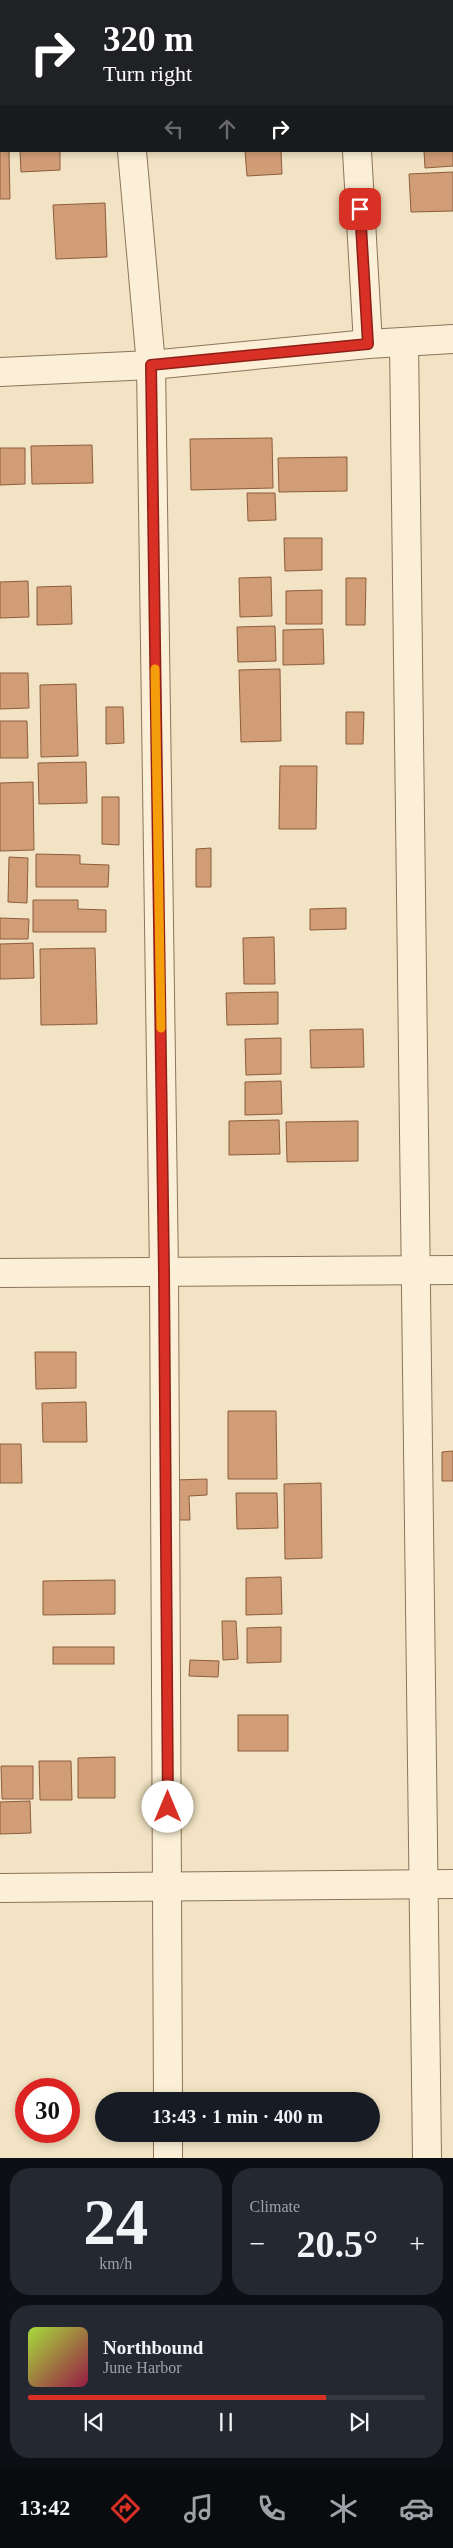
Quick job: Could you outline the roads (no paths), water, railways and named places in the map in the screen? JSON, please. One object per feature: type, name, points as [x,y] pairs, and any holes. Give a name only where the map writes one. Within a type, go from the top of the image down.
[{"type":"street","points":[[132,152],[151,365],[164,1272],[168,2092]]},
{"type":"street","points":[[357,152],[368,344]]},
{"type":"street","points":[[0,372],[151,365],[368,344],[453,339]]},
{"type":"street","points":[[404,342],[427,2158]]},
{"type":"street","points":[[0,1273],[453,1270]]},
{"type":"street","points":[[0,1888],[453,1884]]},
{"type":"street","points":[[168,2142],[168,2158]]}]
